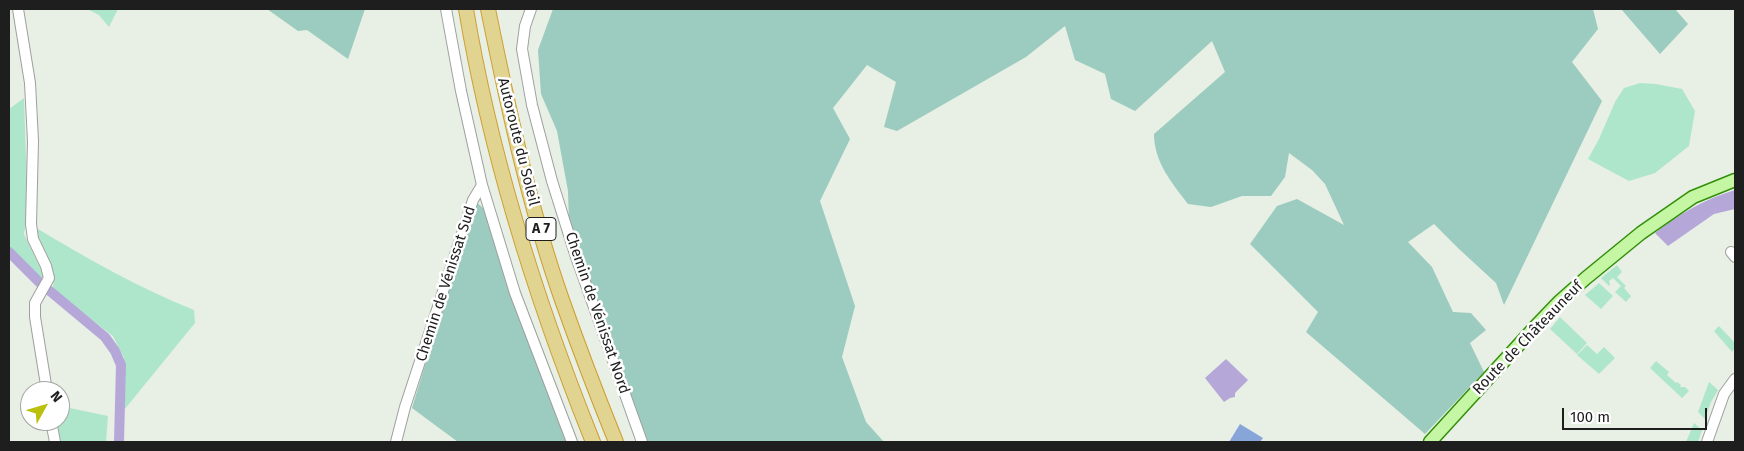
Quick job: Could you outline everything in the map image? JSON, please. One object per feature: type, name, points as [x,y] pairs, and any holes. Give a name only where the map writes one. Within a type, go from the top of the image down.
[{"type":"highway","name":"Autoroute du Soleil","points":[[466,9],[496,154],[535,286],[593,442]]},
{"type":"highway","name":"Autoroute du Soleil","points":[[488,9],[504,87],[530,195],[562,298],[616,442]]},
{"type":"main road","name":"Route de Châteauneuf","points":[[1430,442],[1551,311],[1594,272],[1641,233],[1693,197],[1735,180]]},
{"type":"street","points":[[18,9],[30,83],[33,141],[31,224],[33,239],[46,266],[49,278],[35,303],[35,317],[45,381]]},
{"type":"street","points":[[446,9],[461,92],[482,185],[515,293],[572,442]]},
{"type":"street","name":"Chemin de Vénissat Nord","points":[[531,9],[525,26],[522,49],[532,105],[552,181],[575,254],[642,442]]},
{"type":"street","name":"Chemin de Vénissat Sud","points":[[396,442],[405,407],[473,200],[482,185]]},
{"type":"street","points":[[1707,442],[1724,394],[1735,379]]},
{"type":"green space","points":[[87,9],[118,9],[109,27],[99,15]]},
{"type":"green space","points":[[1640,83],[1682,89],[1695,111],[1689,146],[1655,173],[1629,181],[1588,159],[1615,102],[1624,88]]},
{"type":"green space","points":[[24,98],[28,214],[24,234],[44,276],[39,279],[9,247],[9,109]]},
{"type":"green space","points":[[38,229],[114,272],[194,310],[195,323],[124,410],[124,358],[113,336],[52,289],[54,283],[53,271],[38,241]]},
{"type":"green space","points":[[1617,265],[1622,272],[1617,277],[1626,286],[1624,288],[1631,296],[1626,302],[1615,292],[1621,286],[1613,278],[1609,281],[1609,286],[1601,278]]},
{"type":"green space","points":[[1599,283],[1613,296],[1601,309],[1585,295]]},
{"type":"green space","points":[[1560,317],[1587,343],[1577,354],[1550,329]]},
{"type":"green space","points":[[1719,326],[1735,343],[1735,348],[1732,352],[1714,331]]},
{"type":"green space","points":[[1587,345],[1597,354],[1604,347],[1615,358],[1599,374],[1577,355]]},
{"type":"green space","points":[[1656,361],[1669,372],[1667,375],[1681,385],[1680,387],[1685,387],[1689,391],[1682,398],[1650,368]]},
{"type":"green space","points":[[1709,382],[1718,390],[1705,419],[1698,412]]},
{"type":"green space","points":[[70,408],[108,416],[106,442],[59,442],[58,431],[70,431]]},
{"type":"green space","points":[[1694,423],[1702,430],[1698,442],[1686,442]]},
{"type":"shaded area","points":[[267,9],[365,9],[348,59],[307,30],[298,31]]},
{"type":"shaded area","points":[[553,9],[1593,9],[1598,29],[1572,62],[1602,101],[1504,305],[1496,283],[1434,224],[1408,242],[1432,267],[1453,312],[1471,313],[1486,330],[1470,343],[1484,372],[1425,434],[1306,332],[1318,312],[1250,244],[1277,206],[1297,199],[1344,225],[1325,184],[1312,170],[1289,153],[1285,177],[1271,196],[1242,196],[1211,207],[1188,204],[1165,172],[1157,154],[1154,134],[1225,72],[1212,41],[1135,111],[1111,99],[1105,74],[1075,60],[1065,26],[1026,57],[897,131],[884,127],[896,82],[867,65],[833,108],[850,139],[820,201],[855,306],[842,357],[866,422],[884,442],[646,442],[569,222],[568,191],[557,131],[541,94],[538,50]]},
{"type":"shaded area","points":[[1621,9],[1675,9],[1688,24],[1660,54]]},
{"type":"shaded area","points":[[1735,190],[1735,209],[1714,214],[1668,246],[1655,233],[1693,208]]},
{"type":"shaded area","points":[[475,201],[490,214],[567,442],[458,442],[412,408]]},
{"type":"shaded area","points":[[1226,359],[1248,380],[1235,393],[1235,397],[1224,402],[1205,378]]},
{"type":"shaded area","points":[[1240,424],[1263,438],[1260,442],[1229,442]]},
{"type":"waterway","points":[[9,252],[39,282],[105,337],[115,351],[121,365],[119,442]]}]
